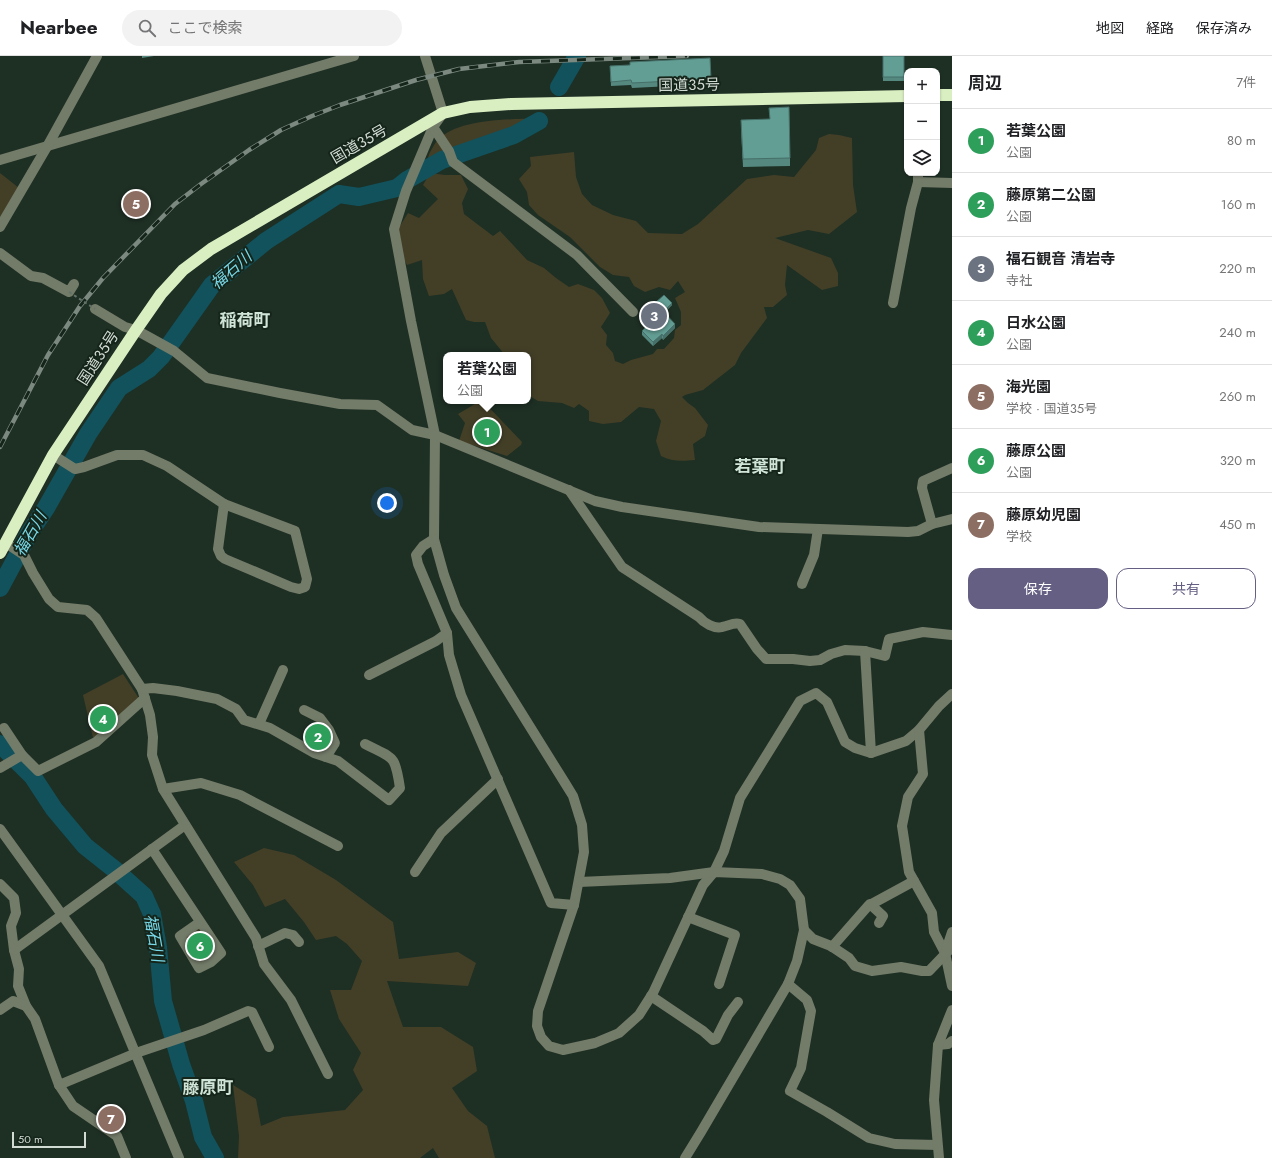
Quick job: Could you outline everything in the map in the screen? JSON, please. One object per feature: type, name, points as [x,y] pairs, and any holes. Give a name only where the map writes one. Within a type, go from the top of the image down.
[{"type":"highway","points":[[940,95],[952,94]]},
{"type":"highway","name":"国道35号","points":[[3,548],[53,455],[141,333],[161,294],[183,270],[211,250],[443,113],[470,107],[511,104],[904,96]]},
{"type":"street","points":[[0,227],[48,145],[97,56]]},
{"type":"street","points":[[0,160],[354,56]]},
{"type":"street","points":[[425,56],[443,113],[433,127],[406,191],[394,229],[411,321],[436,435],[434,539],[444,575],[456,608],[573,796],[582,825],[584,852],[574,905],[538,1011],[537,1026],[541,1037],[549,1046],[563,1050],[595,1043],[619,1033],[639,1015],[651,996],[703,884],[714,872],[724,851],[740,798],[800,702],[816,693],[827,702],[845,742],[855,748],[871,753],[906,741],[919,730],[938,706],[952,694]]},
{"type":"street","points":[[433,127],[449,150],[453,162],[577,254],[633,312]]},
{"type":"street","points":[[893,303],[918,178],[952,183]]},
{"type":"street","points":[[0,253],[32,276],[43,278],[71,288]]},
{"type":"street","points":[[95,309],[125,327],[141,333],[174,351],[207,378],[340,404],[377,405],[412,430],[436,435],[595,501],[622,507],[759,527],[908,532],[918,531],[932,524],[952,519]]},
{"type":"street","points":[[53,455],[75,469],[117,455],[143,455],[167,466],[224,504],[295,531],[307,579],[305,587],[299,589],[292,587],[221,556],[218,550],[224,504]]},
{"type":"street","points":[[932,524],[922,488],[923,481],[952,468]]},
{"type":"street","points":[[569,490],[622,567],[699,617],[704,623],[720,628],[734,622],[740,624],[757,649],[766,659],[820,660],[845,650],[865,651],[885,656],[889,639],[923,632],[952,635]]},
{"type":"street","points":[[802,584],[814,555],[818,529]]},
{"type":"street","points":[[434,539],[423,546],[416,554],[418,564],[447,633],[449,655],[461,695],[551,904],[574,905]]},
{"type":"street","points":[[3,548],[20,553],[49,599],[58,607],[87,610],[96,618],[144,694],[150,715],[153,737],[152,755],[163,789],[256,938],[264,964],[291,1000],[328,1074]]},
{"type":"street","points":[[369,675],[436,641],[447,633]]},
{"type":"street","points":[[865,651],[871,753]]},
{"type":"street","points":[[259,724],[283,670]]},
{"type":"street","points":[[4,728],[21,755],[38,771],[96,742],[144,694],[153,688],[177,691],[217,699],[236,709],[244,720],[270,728],[314,753],[338,762],[389,800],[400,788],[397,767],[393,758],[365,744]]},
{"type":"street","points":[[304,710],[320,718],[329,730],[335,743],[326,757]]},
{"type":"street","points":[[919,730],[923,774],[908,797],[902,826],[909,872],[932,913],[934,932],[949,950]]},
{"type":"street","points":[[0,768],[21,755]]},
{"type":"street","points":[[415,872],[440,833],[498,779]]},
{"type":"street","points":[[163,789],[201,783],[240,795],[338,846]]},
{"type":"street","points":[[14,950],[185,825]]},
{"type":"street","points":[[0,829],[99,966],[179,1158]]},
{"type":"street","points":[[152,850],[200,922],[220,953],[211,962],[199,968],[180,936],[200,922]]},
{"type":"street","points":[[578,882],[670,878],[714,872],[762,874],[780,879],[790,885],[800,899],[804,930],[797,961],[788,984],[702,1132],[685,1158]]},
{"type":"street","points":[[832,947],[870,904],[914,881]]},
{"type":"street","points":[[0,884],[14,898],[16,913],[11,926],[14,950],[19,969],[18,986],[26,1006],[35,1019],[59,1085],[72,1106],[116,1136],[126,1158]]},
{"type":"street","points":[[870,904],[883,916],[879,923]]},
{"type":"street","points":[[688,917],[735,935],[719,984]]},
{"type":"street","points":[[804,930],[813,939],[832,947],[849,958],[855,966],[872,971],[901,966],[922,972],[929,971],[949,950]]},
{"type":"street","points":[[952,932],[949,950],[952,986]]},
{"type":"street","points":[[258,946],[285,933],[293,935],[299,942]]},
{"type":"street","points":[[788,984],[807,1000],[811,1011],[801,1068],[790,1091],[869,1138],[895,1144],[937,1145]]},
{"type":"street","points":[[651,996],[703,1031],[713,1040],[716,1039],[728,1015],[738,1002]]},
{"type":"street","points":[[0,1010],[12,1001],[26,1006]]},
{"type":"street","points":[[939,1158],[934,1100],[938,1044],[952,1010]]},
{"type":"street","points":[[59,1085],[136,1053],[248,1011],[252,1012],[269,1047]]},
{"type":"street","points":[[938,1044],[948,1044],[952,1041]]},
{"type":"path","points":[[71,288],[95,309]]},
{"type":"shaded area","points":[[537,118],[536,123],[428,162],[428,156],[433,147],[441,138],[451,131],[479,122]]},
{"type":"shaded area","points":[[829,134],[852,138],[853,185],[857,212],[829,234],[808,230],[775,238],[831,258],[838,273],[838,286],[822,290],[787,265],[785,285],[787,295],[773,307],[764,307],[767,318],[741,353],[735,365],[703,390],[682,397],[695,408],[708,425],[705,436],[693,444],[695,460],[681,461],[661,456],[656,441],[661,421],[654,409],[639,407],[621,422],[603,424],[589,421],[589,411],[579,404],[574,408],[562,403],[538,401],[531,397],[531,352],[503,352],[491,338],[485,322],[466,320],[452,289],[444,294],[429,296],[423,279],[422,260],[407,265],[402,256],[398,229],[408,213],[419,218],[438,199],[423,185],[430,173],[461,175],[468,189],[462,203],[464,214],[493,236],[500,231],[527,260],[544,268],[569,287],[578,284],[594,290],[602,298],[610,313],[601,327],[607,335],[606,345],[613,353],[615,361],[623,364],[631,360],[653,354],[657,349],[664,349],[674,338],[675,330],[681,325],[681,312],[675,298],[685,292],[678,281],[670,290],[659,287],[645,292],[634,286],[629,277],[613,275],[600,267],[570,237],[538,215],[529,205],[527,192],[519,179],[531,166],[530,157],[574,152],[576,177],[582,194],[592,205],[613,215],[636,221],[648,233],[682,234],[698,224],[747,179],[774,175],[794,177],[816,150],[819,138]]},
{"type":"shaded area","points":[[0,173],[19,188],[0,222]]},
{"type":"shaded area","points":[[475,404],[486,404],[522,442],[521,445],[507,456],[459,441],[465,423],[458,414]]},
{"type":"shaded area","points":[[123,674],[140,700],[93,738],[83,695]]},
{"type":"shaded area","points":[[317,721],[327,732],[331,742],[323,754],[304,742]]},
{"type":"shaded area","points":[[264,848],[294,855],[336,880],[393,922],[399,959],[458,952],[476,963],[468,986],[387,981],[403,1027],[441,1027],[473,1047],[477,1071],[452,1088],[468,1111],[487,1126],[495,1158],[439,1158],[433,1148],[420,1158],[238,1158],[239,1136],[233,1085],[256,1099],[261,1126],[283,1117],[345,1110],[363,1090],[353,1070],[361,1053],[339,1019],[330,990],[351,990],[362,961],[347,944],[336,936],[316,940],[304,922],[285,899],[265,907],[253,885],[234,862]]},
{"type":"shaded area","points":[[195,929],[199,929],[217,953],[203,963],[197,962],[185,936]]},
{"type":"building","points":[[883,56],[904,56],[904,77],[883,77]]},
{"type":"building","points":[[710,58],[711,79],[632,83],[631,80],[611,82],[610,66],[630,65],[630,62]]},
{"type":"building","points":[[789,107],[790,158],[743,159],[741,120],[770,119],[769,108]]},
{"type":"building","points":[[664,295],[672,303],[663,312],[655,303]]},
{"type":"building","points":[[662,310],[675,324],[663,336],[662,334],[653,342],[642,331]]},
{"type":"waterway","name":"福石川","points":[[559,87],[577,56]]},
{"type":"waterway","name":"福石川","points":[[0,588],[30,532],[46,508],[88,434],[119,388],[149,369],[161,357],[212,285],[266,241],[339,194],[359,197],[397,188],[407,180],[442,160],[514,135],[539,121]]},
{"type":"waterway","name":"福石川","points":[[0,744],[33,777],[54,809],[85,846],[114,869],[144,896],[152,914],[158,947],[163,1001],[181,1064],[194,1101],[203,1137],[215,1158]]},
{"type":"railway","points":[[0,447],[48,355],[80,306],[103,278],[175,204],[249,150],[281,130],[340,105],[416,80],[459,69],[519,62],[687,56]]},
{"type":"place","name":"海光園","points":[[136,204]]},
{"type":"place","name":"福石観音 清岩寺","points":[[654,316]]},
{"type":"place","name":"若葉公園","points":[[487,432]]},
{"type":"place","name":"日水公園","points":[[103,719]]},
{"type":"place","name":"藤原第二公園","points":[[318,737]]},
{"type":"place","name":"藤原公園","points":[[200,946]]},
{"type":"place","name":"藤原幼児園","points":[[111,1119]]},
{"type":"district","name":"稲荷町","points":[[245,320]]},
{"type":"district","name":"若葉町","points":[[760,466]]},
{"type":"district","name":"藤原町","points":[[208,1087]]}]
